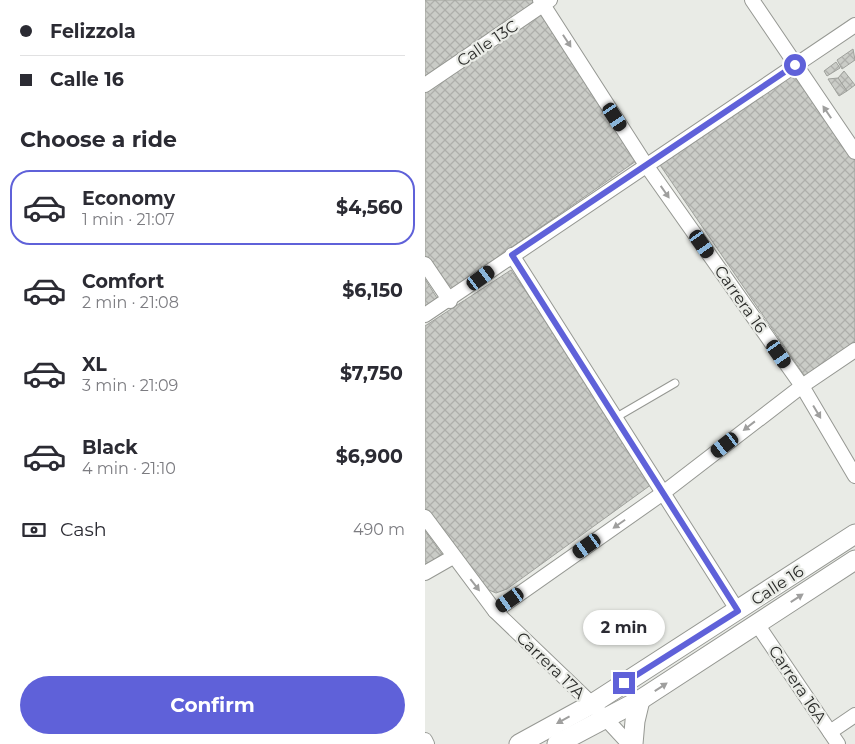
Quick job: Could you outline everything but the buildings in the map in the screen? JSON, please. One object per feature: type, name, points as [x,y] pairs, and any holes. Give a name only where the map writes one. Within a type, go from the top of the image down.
[{"type":"main road","name":"Calle 16","points":[[519,744],[592,704],[855,534]]},
{"type":"main road","name":"Calle 16","points":[[557,744],[640,700],[855,560]]},
{"type":"main road","points":[[633,744],[635,721],[640,700]]},
{"type":"street","points":[[752,0],[855,152]]},
{"type":"street","name":"Calle 13C","points":[[425,85],[544,1]]},
{"type":"street","name":"Carrera 16","points":[[544,1],[646,165],[802,386],[855,476]]},
{"type":"street","points":[[425,315],[449,301],[512,255],[855,25]]},
{"type":"street","points":[[512,255],[738,611]]},
{"type":"street","points":[[425,264],[449,301]]},
{"type":"street","points":[[495,611],[663,493],[802,386],[855,350]]},
{"type":"street","name":"Carrera 17A","points":[[425,517],[495,611],[592,704],[629,744]]},
{"type":"street","points":[[425,573],[453,557]]},
{"type":"street","name":"Carrera 16A","points":[[757,624],[834,738]]},
{"type":"street","points":[[834,738],[855,716]]},
{"type":"street","points":[[425,740],[427,744]]},
{"type":"lane","points":[[615,418],[675,384]]},
{"type":"route","points":[[624,683],[738,611],[512,255],[795,65]]}]
